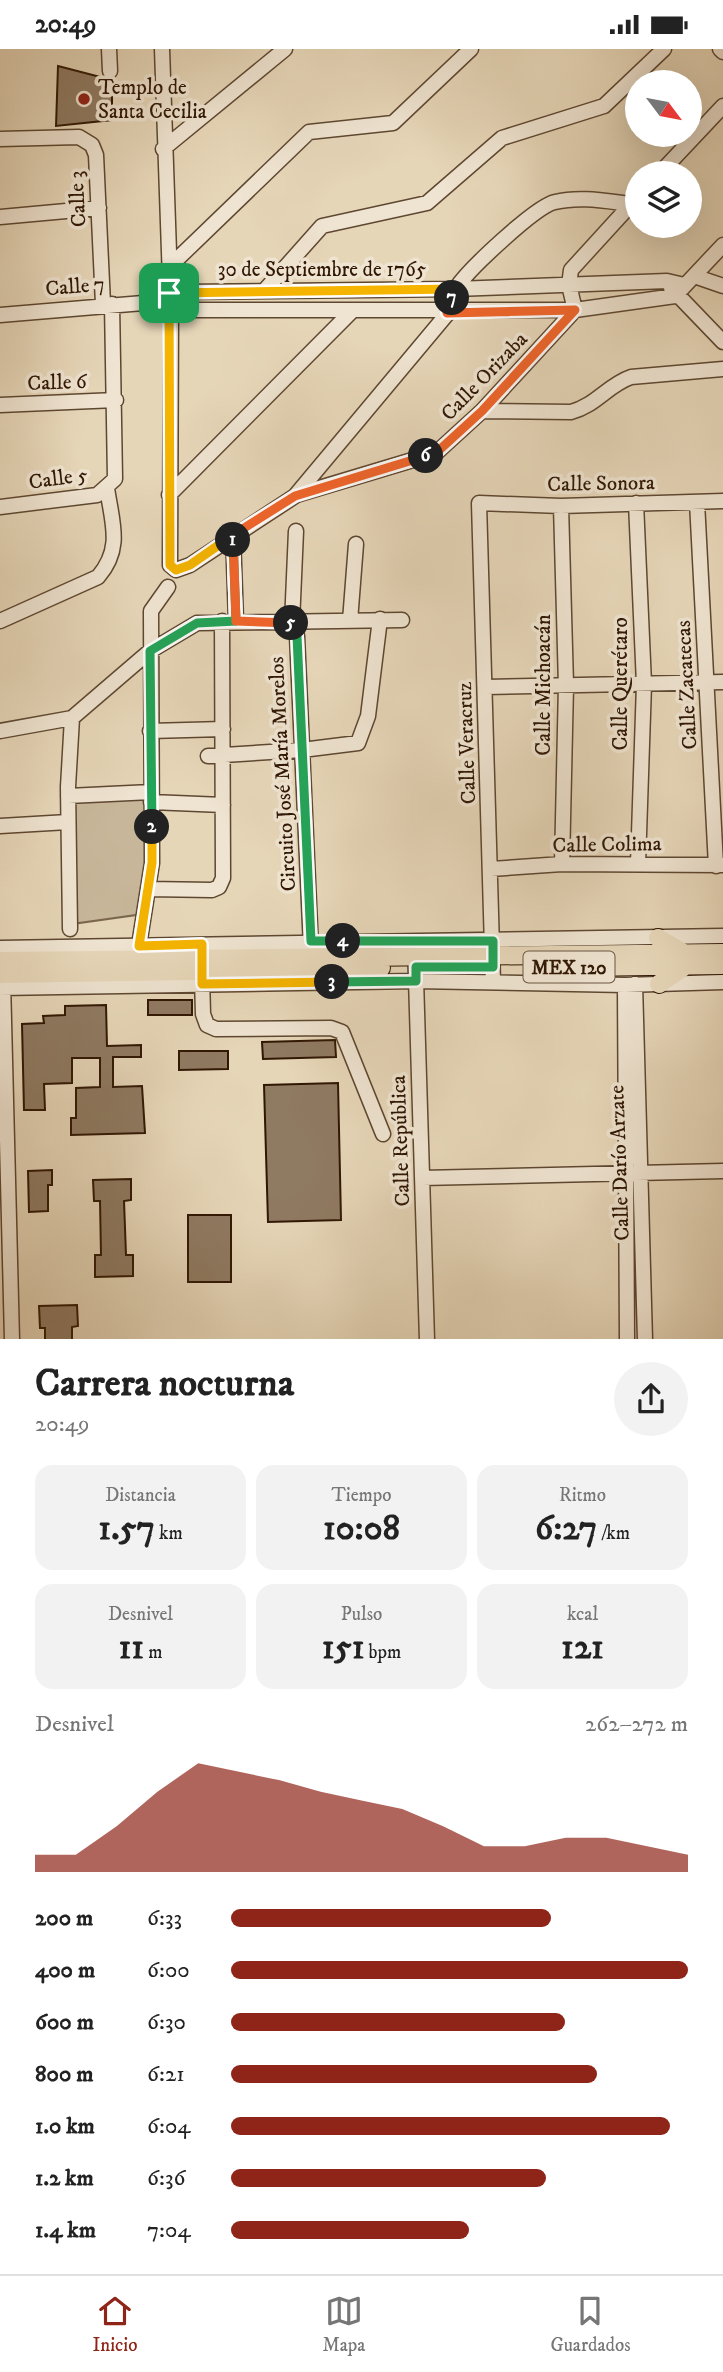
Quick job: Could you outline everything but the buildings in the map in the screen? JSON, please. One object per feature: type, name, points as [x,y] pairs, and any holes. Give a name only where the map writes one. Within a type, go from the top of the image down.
[{"type":"main road","points":[[658,938],[685,960],[659,984]]},
{"type":"main road","name":"MEX 120","points":[[1,964],[138,952],[202,964],[311,948],[416,961]]},
{"type":"main road","name":"MEX 120","points":[[685,960],[723,953]]},
{"type":"main road","name":"MEX 120","points":[[1,964],[685,960],[723,965]]},
{"type":"street","points":[[109,49],[110,71]]},
{"type":"street","points":[[162,49],[167,269],[171,310],[170,565],[176,570],[190,565],[295,496],[447,313],[455,289],[473,268],[551,202],[580,198],[625,200]]},
{"type":"street","points":[[163,149],[285,49]]},
{"type":"street","points":[[167,269],[309,132],[393,123],[471,49]]},
{"type":"street","points":[[265,290],[321,226],[427,203],[502,138],[604,106],[663,49]]},
{"type":"street","points":[[671,161],[723,106]]},
{"type":"street","name":"Calle 3","points":[[0,139],[79,137],[92,145],[96,155],[116,400],[111,483],[114,554],[98,577],[0,621]]},
{"type":"street","points":[[0,217],[99,208]]},
{"type":"street","points":[[575,310],[569,285],[571,270],[625,211]]},
{"type":"street","points":[[684,285],[723,245]]},
{"type":"street","name":"30 de Septiembre de 1765","points":[[169,293],[455,289],[667,281],[684,285]]},
{"type":"street","points":[[684,285],[723,286]]},
{"type":"street","points":[[684,285],[723,342]]},
{"type":"street","name":"30 de Septiembre de 1765","points":[[171,310],[447,313],[575,310],[684,285]]},
{"type":"street","points":[[155,302],[169,293]]},
{"type":"street","name":"Calle 7","points":[[0,315],[155,302],[171,310]]},
{"type":"street","name":"Calle Orizaba","points":[[295,496],[436,453],[482,411],[575,310]]},
{"type":"street","points":[[169,495],[351,312]]},
{"type":"street","points":[[482,411],[571,412],[585,408],[618,382],[631,377],[723,369]]},
{"type":"street","name":"Calle 6","points":[[0,405],[116,400]]},
{"type":"street","name":"Calle 5","points":[[0,507],[97,495],[111,483]]},
{"type":"street","name":"Calle Sonora","points":[[480,503],[561,506],[723,501]]},
{"type":"street","name":"Calle Zacatecas","points":[[697,502],[720,865]]},
{"type":"street","name":"Calle Veracruz","points":[[480,503],[493,962]]},
{"type":"street","name":"Calle Querétaro","points":[[636,503],[644,684],[638,864]]},
{"type":"street","name":"Calle Michoacán","points":[[561,506],[566,685],[562,864]]},
{"type":"street","name":"Circuito José María Morelos","points":[[296,531],[292,623],[297,636],[311,948]]},
{"type":"street","points":[[148,889],[212,890],[219,887],[223,878],[223,729],[233,535]]},
{"type":"street","points":[[350,621],[356,544]]},
{"type":"street","points":[[138,952],[152,863],[151,611],[168,587]]},
{"type":"street","points":[[208,756],[302,750],[358,743],[368,716],[380,619]]},
{"type":"street","points":[[0,731],[72,718],[150,651],[197,623],[402,620]]},
{"type":"street","points":[[486,687],[723,683]]},
{"type":"street","points":[[70,929],[68,791],[72,718]]},
{"type":"street","points":[[150,731],[223,729]]},
{"type":"street","points":[[68,791],[223,805]]},
{"type":"street","points":[[0,826],[68,822]]},
{"type":"street","name":"Calle Colima","points":[[491,869],[562,864],[720,865]]},
{"type":"street","points":[[493,962],[658,938],[723,936]]},
{"type":"street","points":[[416,961],[493,962],[630,984],[723,982]]},
{"type":"street","name":"Calle República","points":[[416,961],[427,1339]]},
{"type":"street","points":[[1,964],[4,1179],[12,1339]]},
{"type":"street","points":[[202,964],[203,1014],[207,1025],[216,1030],[331,1028],[342,1032],[383,1134]]},
{"type":"street","name":"Calle Darío Arzate","points":[[630,984],[641,1174],[645,1339]]},
{"type":"street","name":"Calle Darío Arzate","points":[[627,1339],[625,1174],[630,984]]},
{"type":"street","points":[[422,1178],[723,1171]]},
{"type":"shaded area","points":[[151,793],[143,914],[72,924],[69,797]]},
{"type":"place","name":"Templo de Santa Cecilia","points":[[84,99]]},
{"type":"route","points":[[169,293],[170,565],[176,570],[190,565],[233,535],[236,621],[197,623],[150,651],[152,863],[139,946],[202,944],[202,984],[416,981],[416,967],[493,967],[493,941],[311,941],[297,636],[292,623],[236,621],[233,535],[295,496],[436,453],[482,411],[575,310],[447,313],[455,289],[169,293]]}]
